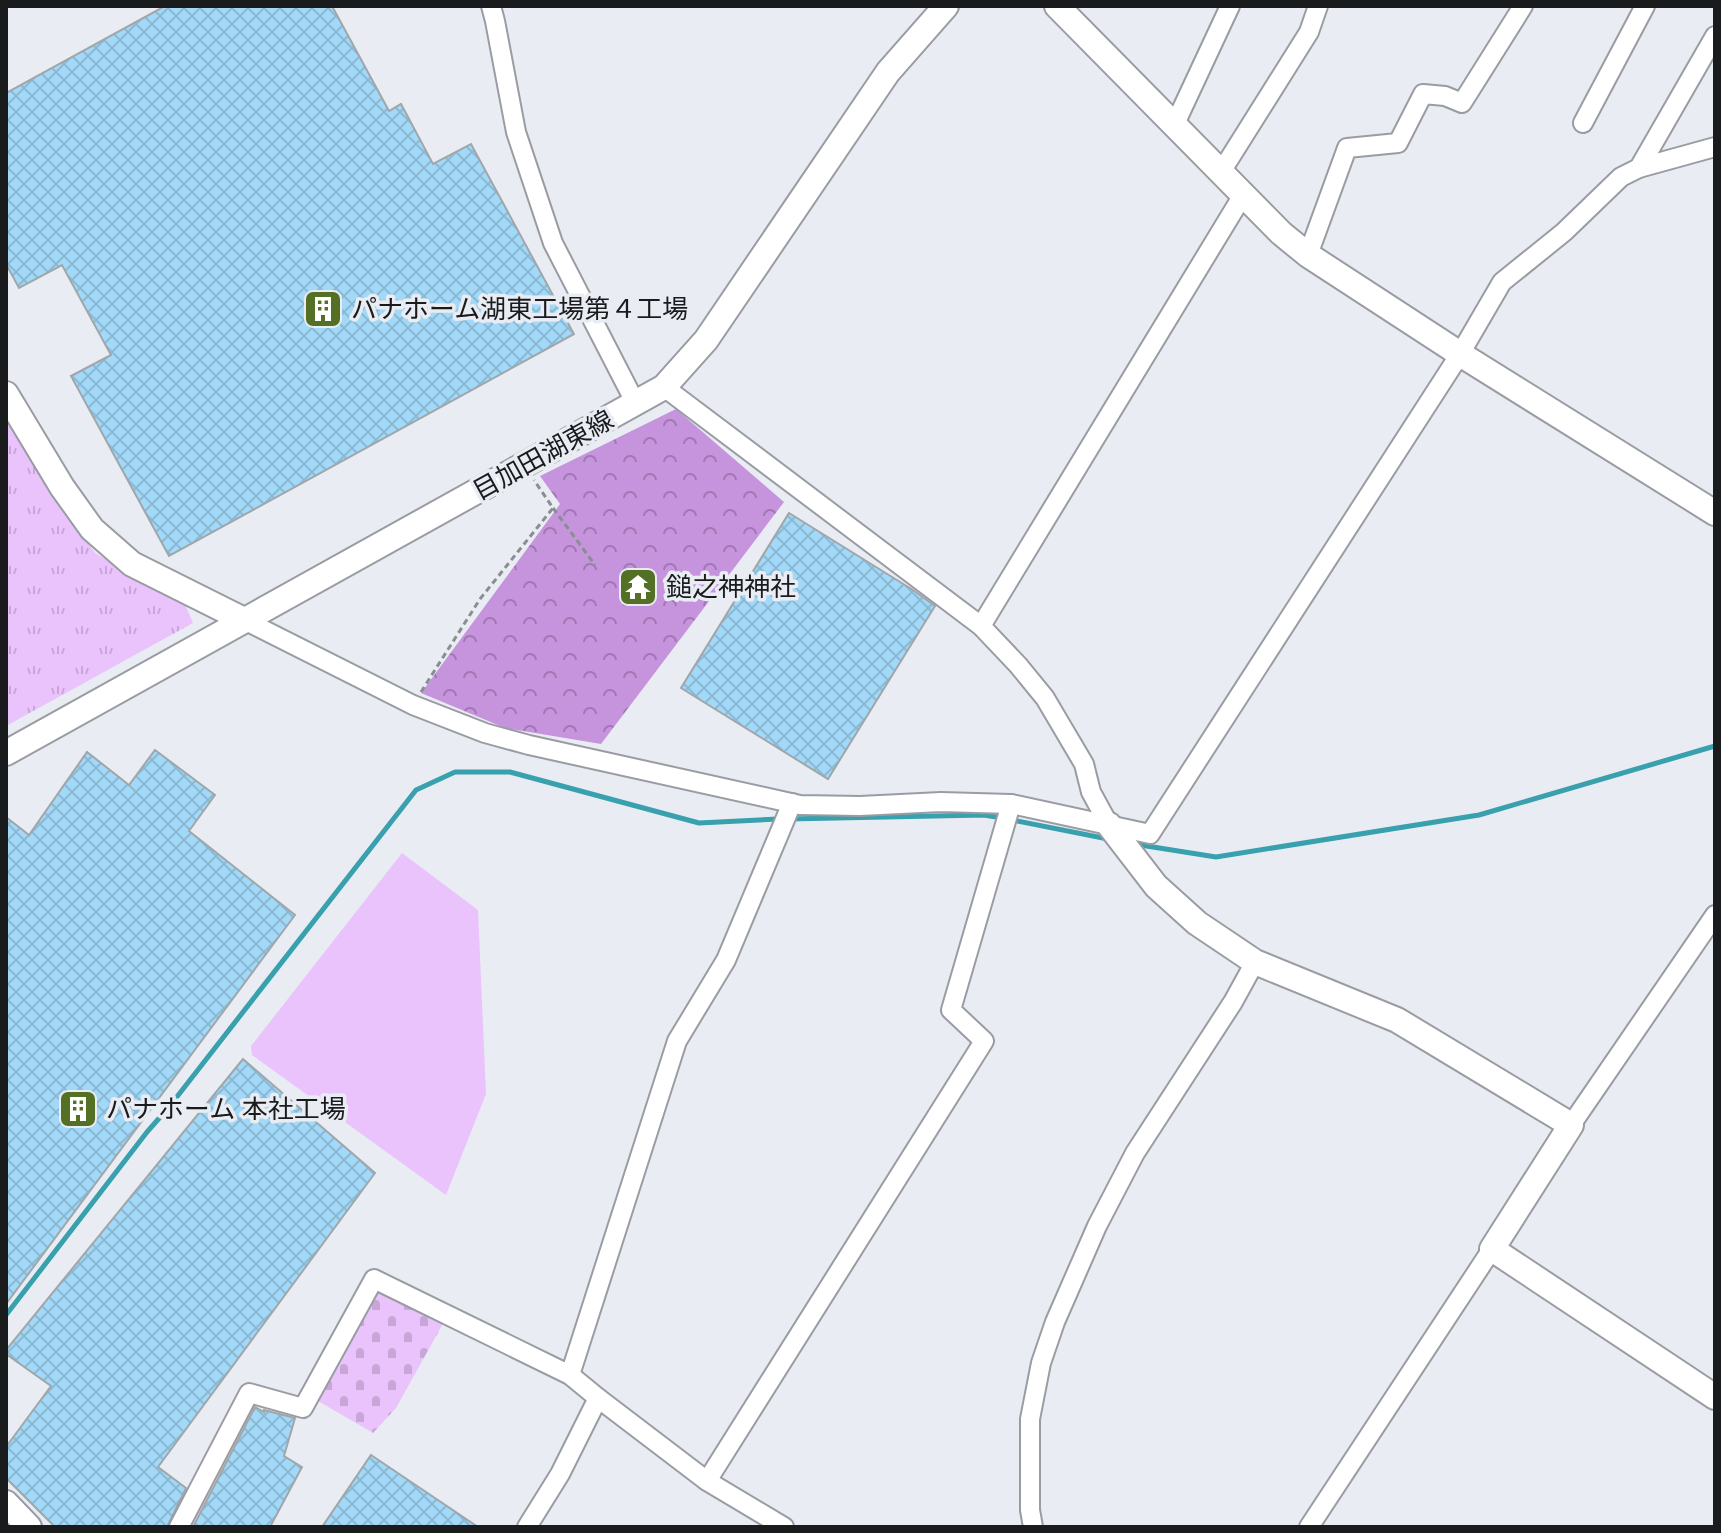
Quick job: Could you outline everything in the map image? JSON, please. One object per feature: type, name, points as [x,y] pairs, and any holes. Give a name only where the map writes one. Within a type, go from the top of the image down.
[{"type":"street","points":[[491,6],[516,132],[553,243],[636,404]]},
{"type":"street","name":"目加田湖東線","points":[[6,753],[664,387],[706,340],[888,72],[946,6]]},
{"type":"street","points":[[1057,6],[1281,233],[1308,255],[1715,513]]},
{"type":"street","points":[[1174,126],[1230,6]]},
{"type":"street","points":[[1221,172],[1309,32],[1318,6]]},
{"type":"street","points":[[1308,255],[1347,148],[1398,143],[1423,94],[1445,96],[1462,103],[1523,6]]},
{"type":"street","points":[[1583,123],[1645,6]]},
{"type":"street","points":[[1639,168],[1715,36]]},
{"type":"street","points":[[6,394],[62,487],[92,529],[132,564],[413,705],[485,733],[792,803],[860,806],[941,802],[1109,825],[1150,834],[1460,354],[1502,282],[1564,232],[1621,177],[1639,168],[1715,147]]},
{"type":"street","points":[[981,626],[1243,195]]},
{"type":"street","points":[[664,387],[981,626],[1045,698],[1084,764],[1091,792],[1109,825],[1156,886],[1197,923],[1255,962],[1397,1020],[1571,1125]]},
{"type":"street","points":[[570,1375],[677,1041],[726,960],[792,803]]},
{"type":"street","points":[[707,1481],[984,1041],[951,1010],[1008,813]]},
{"type":"street","points":[[1309,1527],[1571,1125],[1715,915]]},
{"type":"street","points":[[1033,1527],[1030,1510],[1030,1419],[1041,1363],[1055,1322],[1097,1226],[1135,1153],[1233,1002],[1255,962]]},
{"type":"street","points":[[1492,1249],[1715,1397]]},
{"type":"street","points":[[179,1527],[249,1393],[303,1408],[374,1279],[570,1375],[707,1481],[784,1527]]},
{"type":"street","points":[[527,1527],[560,1474],[598,1398]]},
{"type":"street","points":[[6,1503],[29,1527]]},
{"type":"path","points":[[524,466],[595,565]]},
{"type":"path","points":[[413,705],[480,599],[553,508]]},
{"type":"green space","points":[[676,409],[784,502],[601,744],[505,728],[421,693],[560,504],[540,476]]},
{"type":"green space","points":[[6,422],[95,553],[185,604],[193,623],[6,726]]},
{"type":"green space","points":[[402,853],[478,910],[486,1094],[446,1195],[252,1055],[251,1046]]},
{"type":"green space","points":[[376,1283],[445,1320],[396,1408],[373,1433],[313,1398]]},
{"type":"building","name":"パナホーム湖東工場第４工場","points":[[165,6],[332,6],[389,111],[401,104],[433,164],[471,144],[574,334],[169,556],[71,376],[111,355],[62,265],[19,288],[6,264],[6,93]]},
{"type":"building","points":[[789,513],[935,606],[828,779],[681,688]]},
{"type":"building","name":"パナホーム 本社工場","points":[[155,750],[215,795],[189,831],[295,915],[6,1304],[6,817],[29,835],[87,752],[129,785]]},
{"type":"building","points":[[243,1059],[375,1173],[158,1467],[186,1488],[167,1527],[55,1527],[6,1478],[6,1447],[51,1386],[6,1354],[6,1350]]},
{"type":"building","points":[[255,1407],[264,1412],[295,1418],[284,1456],[302,1467],[270,1527],[193,1527]]},
{"type":"building","points":[[371,1455],[478,1527],[322,1527]]},
{"type":"waterway","points":[[1134,844],[1216,857],[1479,815],[1715,746]]},
{"type":"waterway","points":[[6,1315],[416,790],[455,772],[510,772],[699,823],[778,819]]},
{"type":"waterway","points":[[788,819],[984,815],[1002,818]]},
{"type":"waterway","points":[[1012,820],[1108,839]]},
{"type":"place","name":"パナホーム湖東工場第４工場","points":[[323,309]]},
{"type":"place","name":"鎚之神神社","points":[[638,587]]},
{"type":"place","name":"パナホーム 本社工場","points":[[78,1109]]}]
